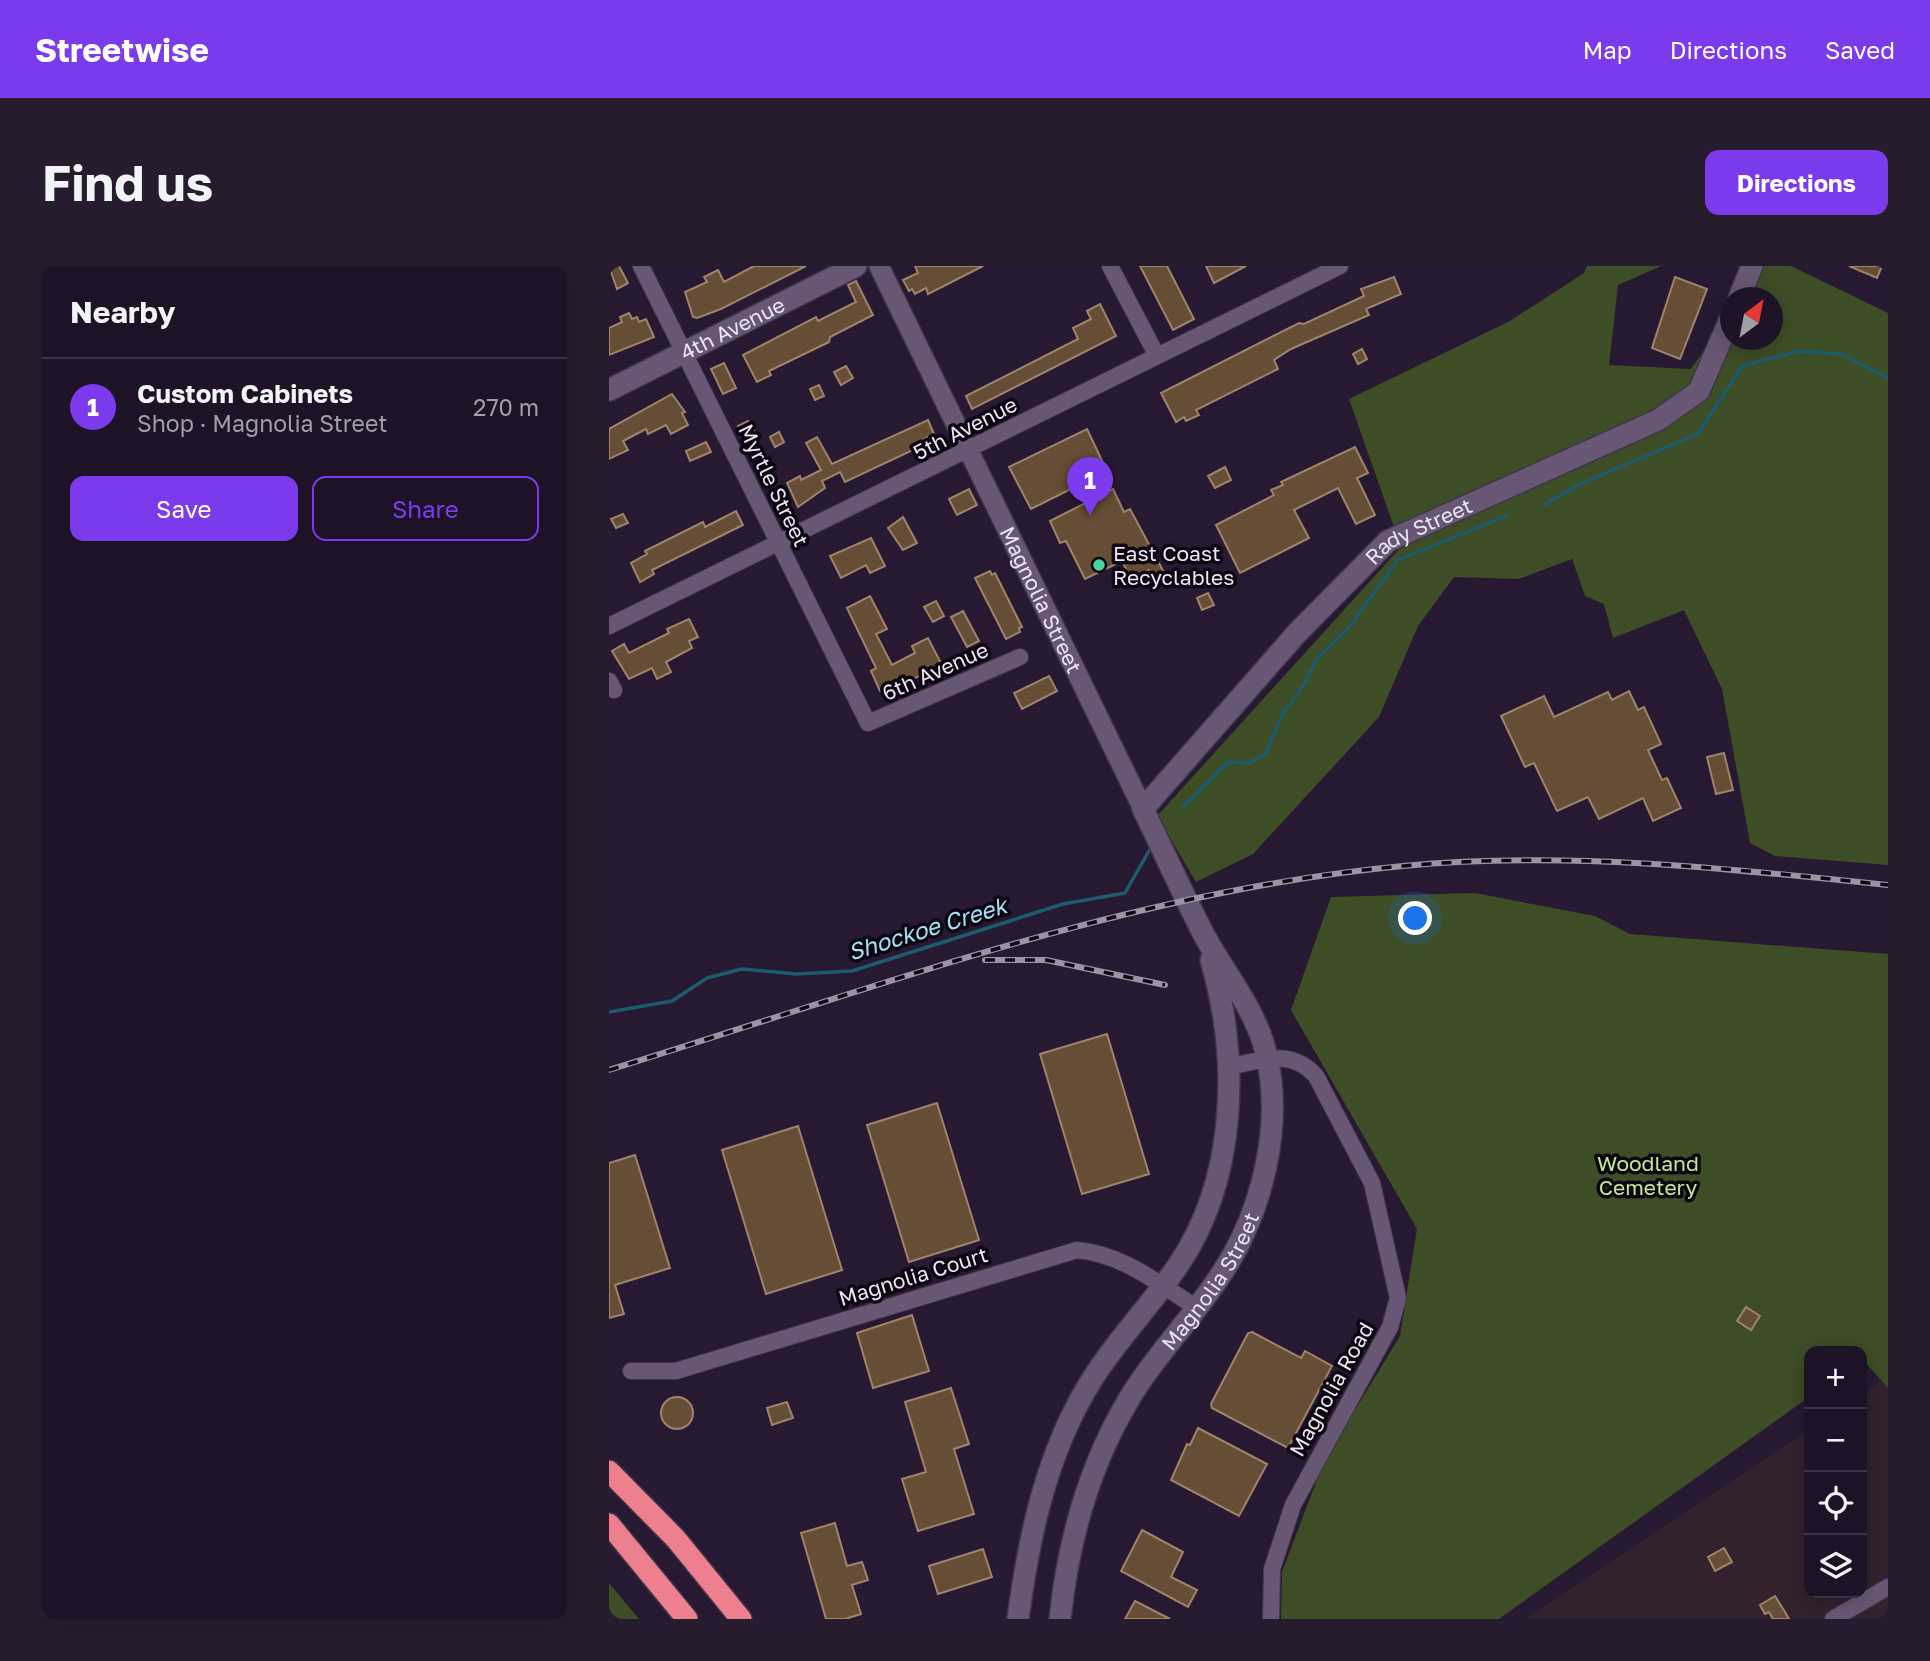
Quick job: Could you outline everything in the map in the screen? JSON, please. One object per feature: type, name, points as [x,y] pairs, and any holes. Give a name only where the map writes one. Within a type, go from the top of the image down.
[{"type":"highway","points":[[609,1471],[676,1539],[741,1619]]},
{"type":"highway","points":[[609,1524],[687,1619]]},
{"type":"main road","name":"4th Avenue","points":[[609,390],[856,266]]},
{"type":"main road","points":[[1743,287],[1752,266]]},
{"type":"main road","name":"Rady Street","points":[[1143,809],[1297,633],[1388,541],[1658,421],[1699,391],[1720,342]]},
{"type":"main road","name":"Magnolia Street","points":[[1059,1619],[1078,1521],[1107,1439],[1141,1380],[1233,1256],[1258,1196],[1270,1130],[1268,1060],[1260,1033],[1204,934],[1143,809]]},
{"type":"main road","name":"Magnolia Street","points":[[1018,1619],[1039,1505],[1068,1423],[1101,1364],[1163,1286],[1195,1239],[1218,1178],[1227,1135],[1227,1067],[1219,991],[1204,934]]},
{"type":"street","name":"Myrtle Street","points":[[641,266],[868,723]]},
{"type":"street","name":"Magnolia Street","points":[[879,266],[1143,809]]},
{"type":"street","points":[[1110,266],[1156,354]]},
{"type":"street","name":"5th Avenue","points":[[609,626],[968,450],[1156,354],[1340,266]]},
{"type":"street","name":"6th Avenue","points":[[868,723],[1020,657]]},
{"type":"street","name":"Magnolia Road","points":[[1227,1067],[1268,1060],[1297,1060],[1307,1067],[1324,1090],[1372,1183],[1398,1298],[1390,1327],[1293,1505],[1272,1569],[1271,1619]]},
{"type":"street","name":"Magnolia Court","points":[[631,1371],[676,1371],[1077,1250],[1118,1258],[1197,1308]]},
{"type":"street","points":[[1833,1619],[1888,1587]]},
{"type":"shaded area","points":[[1888,1376],[1888,1619],[1525,1619],[1804,1432],[1804,1598],[1867,1598],[1867,1391]]},
{"type":"green space","points":[[1587,266],[1661,266],[1618,285],[1609,365],[1691,369],[1720,328],[1720,350],[1783,350],[1783,287],[1749,287],[1764,266],[1791,266],[1888,313],[1888,865],[1775,856],[1750,843],[1722,689],[1684,610],[1613,638],[1604,604],[1585,596],[1572,559],[1519,579],[1454,577],[1418,626],[1379,717],[1253,854],[1196,882],[1157,816],[1401,547],[1349,399],[1510,321],[1584,273]]},
{"type":"green space","name":"Woodland Cemetery","points":[[1475,893],[1595,916],[1630,934],[1888,954],[1888,1388],[1867,1364],[1867,1346],[1804,1346],[1804,1401],[1499,1619],[1281,1619],[1282,1572],[1324,1461],[1400,1336],[1417,1229],[1291,1010],[1331,897]]},
{"type":"green space","points":[[609,1583],[639,1619],[609,1619]]},
{"type":"building","points":[[609,266],[619,266],[628,283],[617,289]]},
{"type":"building","points":[[754,266],[806,266],[721,309],[693,317],[685,292],[707,282],[704,277],[718,270],[724,282]]},
{"type":"building","points":[[915,266],[983,266],[928,294],[926,288],[915,294],[912,289],[909,291],[903,280],[918,273]]},
{"type":"building","points":[[1140,266],[1167,266],[1194,319],[1173,330]]},
{"type":"building","points":[[1206,266],[1246,266],[1214,283]]},
{"type":"building","points":[[1849,266],[1882,266],[1877,278]]},
{"type":"building","points":[[1394,277],[1401,294],[1366,309],[1369,315],[1291,349],[1274,360],[1278,369],[1196,410],[1199,415],[1186,421],[1184,417],[1176,422],[1161,393],[1299,323],[1304,324],[1364,296],[1361,289]]},
{"type":"building","points":[[1675,277],[1707,289],[1680,359],[1652,348]]},
{"type":"building","points":[[856,281],[873,315],[830,337],[829,342],[769,371],[771,375],[757,382],[743,355],[816,317],[818,321],[856,302],[848,285]]},
{"type":"building","points":[[1100,304],[1116,336],[972,409],[966,396],[1078,339],[1073,328],[1091,319],[1087,311]]},
{"type":"building","points":[[629,313],[632,319],[637,317],[639,322],[646,319],[654,337],[609,355],[609,328],[622,322],[620,317]]},
{"type":"building","points":[[1362,349],[1367,359],[1358,364],[1353,354]]},
{"type":"building","points":[[724,363],[736,388],[723,394],[711,369]]},
{"type":"building","points":[[846,366],[853,378],[841,385],[834,372]]},
{"type":"building","points":[[819,385],[824,396],[815,400],[810,389]]},
{"type":"building","points":[[672,394],[685,412],[682,413],[688,425],[671,434],[666,425],[648,434],[646,429],[623,441],[628,450],[609,459],[609,429]]},
{"type":"building","points":[[928,420],[934,434],[912,445],[913,450],[845,482],[840,472],[822,481],[825,488],[798,507],[787,483],[800,476],[801,480],[821,470],[806,443],[817,437],[832,464]]},
{"type":"building","points":[[748,421],[754,431],[743,436],[738,426]]},
{"type":"building","points":[[1087,429],[1107,471],[1031,509],[1009,467]]},
{"type":"building","points":[[779,432],[784,442],[775,447],[770,437]]},
{"type":"building","points":[[706,442],[711,452],[690,461],[686,451]]},
{"type":"building","points":[[1355,447],[1368,473],[1357,478],[1375,515],[1356,524],[1338,488],[1294,510],[1309,538],[1240,573],[1216,525],[1274,495],[1271,490],[1283,485],[1281,482]]},
{"type":"building","points":[[1225,467],[1231,480],[1215,488],[1208,476]]},
{"type":"building","points":[[969,489],[977,505],[957,515],[949,499]]},
{"type":"building","points":[[1113,489],[1124,512],[1130,509],[1167,578],[1156,584],[1149,570],[1131,579],[1122,561],[1085,579],[1066,541],[1060,543],[1050,521]]},
{"type":"building","points":[[736,511],[743,525],[652,570],[654,574],[640,582],[631,563],[647,554],[645,551],[703,522],[705,527]]},
{"type":"building","points":[[623,514],[628,523],[616,528],[611,519]]},
{"type":"building","points":[[903,517],[917,543],[903,550],[888,528]]},
{"type":"building","points":[[871,538],[885,566],[870,573],[866,565],[841,578],[830,556]]},
{"type":"building","points":[[990,571],[992,575],[995,573],[1022,627],[1019,628],[1020,632],[1006,639],[975,578]]},
{"type":"building","points":[[1208,593],[1214,605],[1202,610],[1197,598]]},
{"type":"building","points":[[870,596],[887,629],[876,634],[892,665],[915,653],[912,646],[928,638],[942,665],[884,693],[880,691],[871,671],[876,668],[847,608]]},
{"type":"building","points":[[936,601],[944,616],[933,622],[924,607]]},
{"type":"building","points":[[963,611],[979,641],[967,647],[951,617]]},
{"type":"building","points":[[689,619],[698,637],[689,641],[692,648],[666,662],[671,672],[657,679],[652,668],[629,679],[612,651],[624,644],[629,653],[669,633],[667,629]]},
{"type":"building","points":[[1049,676],[1057,691],[1022,709],[1014,693]]},
{"type":"building","points":[[1629,691],[1638,710],[1644,707],[1661,744],[1648,750],[1662,780],[1667,778],[1681,808],[1653,821],[1643,798],[1599,819],[1588,797],[1557,811],[1534,763],[1525,767],[1501,716],[1544,696],[1554,717],[1608,692],[1612,700]]},
{"type":"building","points":[[1724,753],[1733,790],[1716,794],[1707,757]]},
{"type":"building","points":[[1107,1034],[1149,1174],[1082,1194],[1040,1054]]},
{"type":"building","points":[[937,1103],[979,1240],[909,1262],[867,1125]]},
{"type":"building","points":[[798,1126],[842,1270],[766,1294],[722,1150]]},
{"type":"building","points":[[635,1155],[670,1268],[615,1285],[624,1314],[609,1318],[609,1163]]},
{"type":"building","points":[[1746,1307],[1760,1316],[1751,1330],[1737,1321]]},
{"type":"building","points":[[912,1315],[929,1371],[873,1388],[857,1333]]},
{"type":"building","points":[[1252,1332],[1301,1358],[1305,1351],[1332,1366],[1288,1448],[1212,1408],[1211,1404],[1248,1333]]},
{"type":"building","points":[[951,1388],[969,1444],[954,1449],[974,1514],[918,1531],[902,1479],[926,1472],[905,1402]]},
{"type":"building","points":[[677,1397],[688,1402],[693,1413],[688,1424],[677,1429],[666,1424],[661,1413],[666,1402]]},
{"type":"building","points":[[787,1402],[793,1418],[772,1425],[767,1408]]},
{"type":"building","points":[[1198,1428],[1267,1464],[1239,1516],[1171,1480],[1187,1444],[1190,1445]]},
{"type":"building","points":[[835,1523],[847,1566],[862,1562],[868,1580],[852,1585],[861,1614],[845,1619],[826,1619],[801,1533]]},
{"type":"building","points":[[1142,1530],[1183,1552],[1171,1577],[1197,1590],[1188,1607],[1121,1571]]},
{"type":"building","points":[[1724,1548],[1732,1562],[1715,1571],[1708,1557]]},
{"type":"building","points":[[983,1549],[992,1577],[938,1594],[929,1566]]},
{"type":"building","points":[[1775,1596],[1789,1619],[1773,1619],[1769,1612],[1765,1614],[1760,1605]]},
{"type":"building","points":[[1135,1601],[1170,1619],[1125,1619]]},
{"type":"waterway","name":"Shockoe Creek","points":[[1544,505],[1578,485],[1698,434],[1742,366],[1799,351],[1841,354],[1888,378]]},
{"type":"waterway","name":"Shockoe Creek","points":[[1183,807],[1228,762],[1248,763],[1265,755],[1283,713],[1302,688],[1318,657],[1347,630],[1398,560],[1507,516]]},
{"type":"waterway","name":"Shockoe Creek","points":[[609,1012],[672,1001],[707,978],[742,969],[796,974],[852,971],[1063,904],[1125,893],[1150,849]]},
{"type":"railway","points":[[609,1070],[1002,947],[1201,897],[1301,879],[1403,866],[1525,860],[1706,868],[1888,885]]},
{"type":"railway","points":[[985,960],[1046,960],[1165,985]]},
{"type":"place","name":"Custom Cabinets","points":[[1090,515]]},
{"type":"place","name":"East Coast Recyclables","points":[[1099,565]]}]
